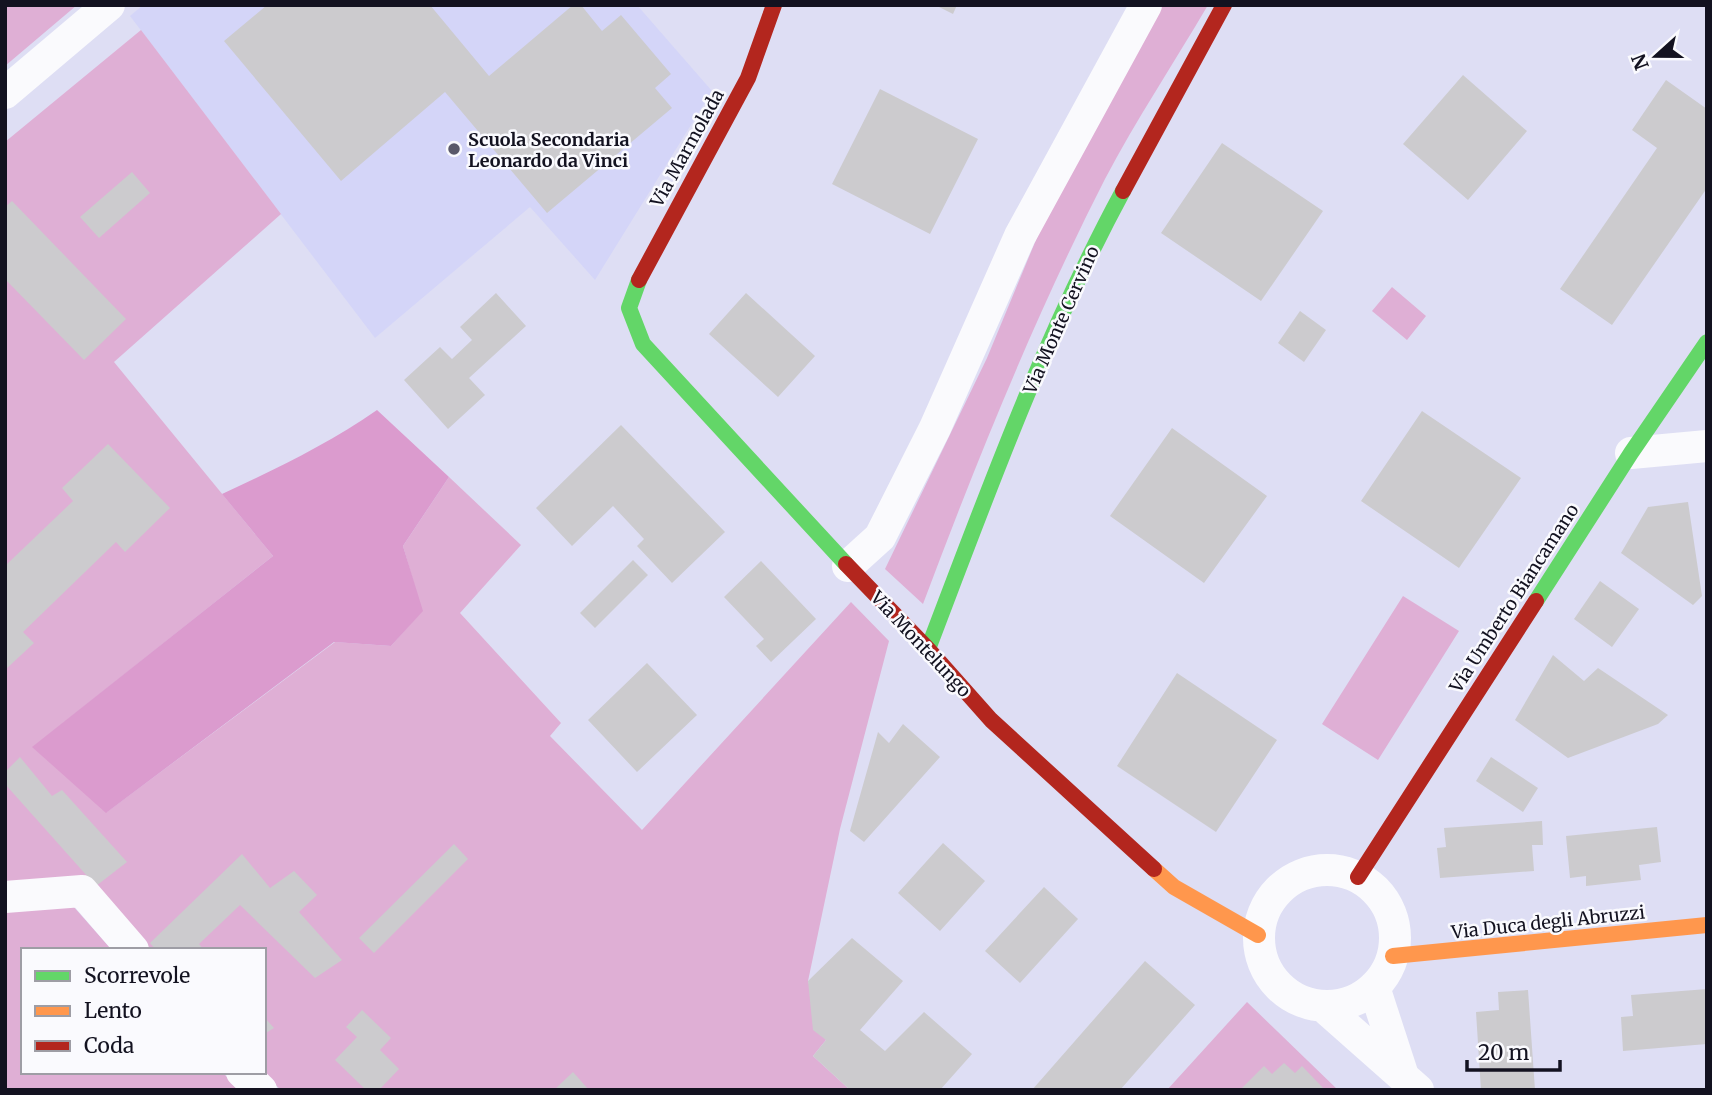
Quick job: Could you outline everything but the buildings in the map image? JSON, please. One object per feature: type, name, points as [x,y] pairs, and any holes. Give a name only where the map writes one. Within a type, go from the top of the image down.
[{"type":"street","points":[[5,93],[108,5]]},
{"type":"street","name":"Via Marmolada","points":[[629,308],[642,270],[748,78],[774,5]]},
{"type":"street","points":[[848,566],[880,537],[935,428],[1020,236],[1146,5]]},
{"type":"street","name":"Via Monte Cervino","points":[[928,649],[1013,425],[1099,236],[1224,5]]},
{"type":"street","name":"Via Montelungo","points":[[629,308],[643,344],[991,720],[1174,887],[1258,935]]},
{"type":"street","name":"Via Umberto Biancamano","points":[[1358,877],[1631,453],[1707,342]]},
{"type":"street","points":[[1631,453],[1707,446]]},
{"type":"street","points":[[1336,870],[1358,877],[1377,892],[1392,916],[1395,933],[1393,956],[1388,968],[1374,987],[1354,1001],[1323,1006],[1300,1001],[1279,986],[1265,967],[1258,935],[1264,910],[1278,890],[1290,880],[1312,871],[1336,870]]},
{"type":"street","points":[[5,897],[82,891],[132,948]]},
{"type":"street","name":"Via Duca degli Abruzzi","points":[[1393,956],[1707,925]]},
{"type":"street","points":[[1374,987],[1411,1083]]},
{"type":"street","points":[[1323,1006],[1411,1083]]},
{"type":"street","points":[[244,1074],[261,1090]]},
{"type":"shaded area","points":[[5,5],[77,5],[5,66]]},
{"type":"shaded area","name":"Scuola Secondaria Leonardo da Vinci","points":[[143,5],[637,5],[712,91],[595,280],[530,207],[375,338],[130,16]]},
{"type":"shaded area","points":[[1155,5],[1208,5],[1129,135],[1079,231],[1008,389],[923,604],[885,569],[987,358],[1038,235]]},
{"type":"shaded area","points":[[141,30],[281,214],[114,362],[273,556],[33,747],[107,812],[335,642],[391,646],[422,611],[403,546],[449,477],[521,545],[460,613],[561,723],[550,736],[642,830],[851,602],[889,641],[840,829],[808,981],[826,1040],[813,1056],[850,1090],[281,1090],[263,1074],[266,1074],[266,948],[148,948],[112,906],[5,883],[5,142]]},
{"type":"shaded area","points":[[1392,287],[1426,316],[1407,340],[1372,311]]},
{"type":"shaded area","points":[[377,410],[449,477],[403,546],[423,611],[391,646],[334,642],[106,813],[32,747],[273,556],[222,494],[321,445]]},
{"type":"shaded area","points":[[1403,596],[1459,631],[1378,760],[1322,724]]},
{"type":"shaded area","points":[[73,906],[110,948],[21,948],[21,1074],[224,1074],[240,1090],[5,1090],[5,911]]},
{"type":"shaded area","points":[[1247,1002],[1338,1090],[1167,1090]]},
{"type":"traffic: fast","points":[[928,649],[1042,359],[1094,246],[1123,191]]},
{"type":"traffic: fast","points":[[639,280],[629,308],[643,344],[846,564]]},
{"type":"traffic: fast","points":[[1536,601],[1631,453],[1707,342]]},
{"type":"traffic: slow","points":[[1154,869],[1174,887],[1258,935]]},
{"type":"traffic: slow","points":[[1393,956],[1707,925]]},
{"type":"traffic: jam","points":[[639,280],[748,78],[774,5]]},
{"type":"traffic: jam","points":[[1123,191],[1224,5]]},
{"type":"traffic: jam","points":[[846,564],[928,649],[991,720],[1154,869]]},
{"type":"traffic: jam","points":[[1358,877],[1536,601]]},
{"type":"place","name":"Scuola Secondaria Leonardo da Vinci","points":[[454,149]]}]
